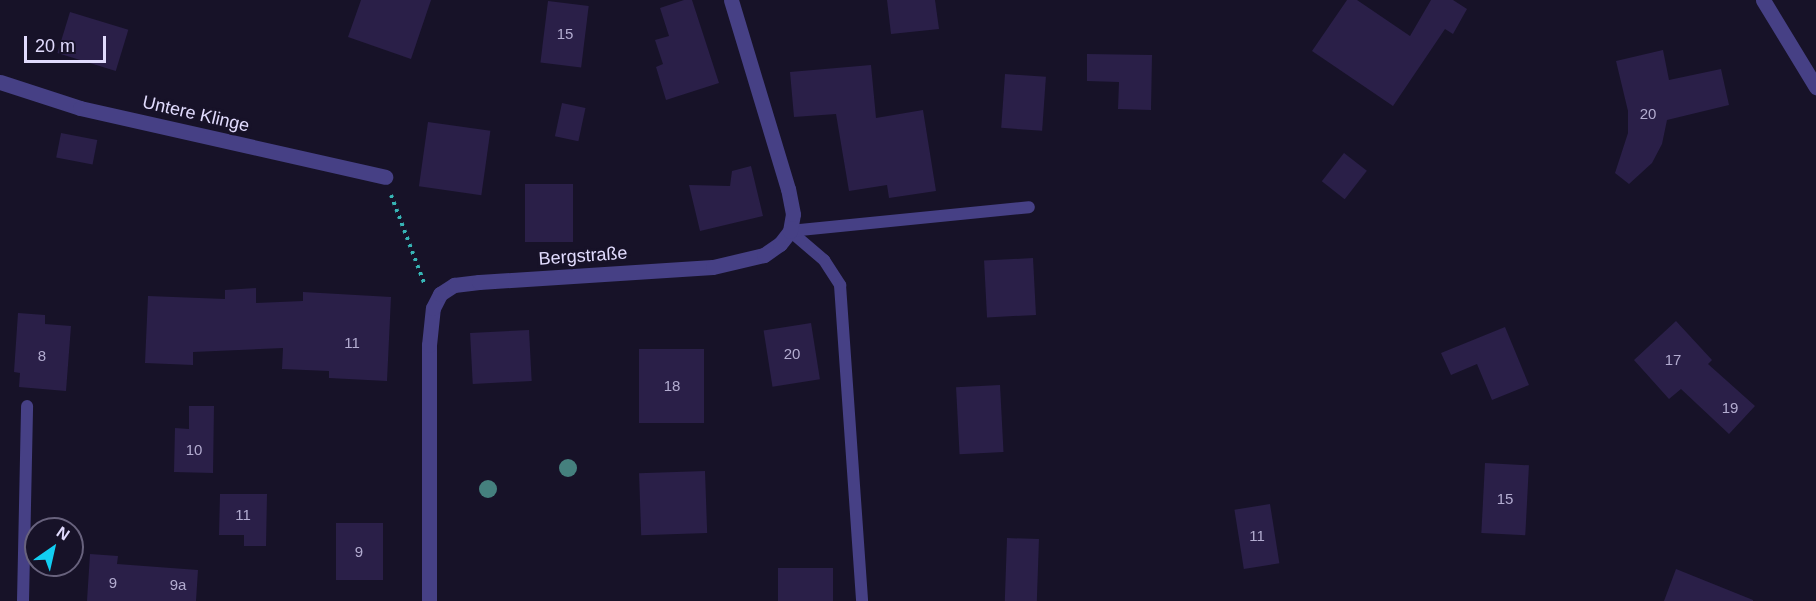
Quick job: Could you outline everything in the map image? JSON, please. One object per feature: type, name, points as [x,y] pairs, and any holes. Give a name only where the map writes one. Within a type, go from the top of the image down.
[{"type":"street","points":[[731,0],[788,189],[793,214],[790,231]]},
{"type":"street","points":[[1763,0],[1816,87]]},
{"type":"street","name":"Untere Klinge","points":[[0,82],[80,108],[385,177]]},
{"type":"street","name":"Bergstraße","points":[[433,308],[440,294],[454,285],[712,267],[764,255],[780,244],[790,231]]},
{"type":"street","points":[[429,601],[429,345],[433,308]]},
{"type":"lane","points":[[790,231],[1029,207]]},
{"type":"lane","points":[[790,231],[824,260],[840,285],[862,601]]},
{"type":"lane","points":[[23,601],[27,406]]},
{"type":"path","points":[[385,177],[433,308]]},
{"type":"building","points":[[361,0],[431,0],[411,59],[348,37]]},
{"type":"building","points":[[684,0],[692,0],[719,83],[666,100],[656,67],[663,64],[655,40],[669,36],[660,8]]},
{"type":"building","points":[[887,0],[935,0],[939,29],[891,34]]},
{"type":"building","points":[[1347,0],[1357,0],[1410,36],[1431,0],[1453,0],[1467,9],[1453,34],[1445,29],[1393,106],[1312,51]]},
{"type":"building","points":[[548,1],[589,6],[581,68],[540,63]]},
{"type":"building","points":[[70,12],[128,30],[116,71],[57,53]]},
{"type":"building","points":[[1663,50],[1669,80],[1721,69],[1729,105],[1667,120],[1662,144],[1652,163],[1629,184],[1615,173],[1628,133],[1628,111],[1616,61]]},
{"type":"building","points":[[1087,54],[1152,55],[1151,110],[1118,109],[1119,82],[1087,81]]},
{"type":"building","points":[[871,65],[876,118],[923,110],[936,191],[889,198],[887,185],[849,191],[836,114],[794,117],[790,72]]},
{"type":"building","points":[[1005,74],[1046,77],[1042,131],[1001,128]]},
{"type":"building","points":[[562,103],[585,108],[578,141],[555,136]]},
{"type":"building","points":[[428,122],[490,131],[481,195],[419,186]]},
{"type":"building","points":[[61,133],[97,140],[93,165],[56,158]]},
{"type":"building","points":[[1344,153],[1367,171],[1345,199],[1322,181]]},
{"type":"building","points":[[751,166],[763,216],[700,231],[689,185],[730,186],[732,171]]},
{"type":"building","points":[[525,184],[573,184],[573,242],[525,242]]},
{"type":"building","points":[[1033,258],[1036,315],[987,317],[984,261]]},
{"type":"building","points":[[256,288],[256,303],[303,301],[303,292],[391,297],[387,381],[329,378],[329,371],[282,369],[283,348],[193,352],[193,365],[145,363],[148,296],[225,299],[225,290]]},
{"type":"building","points":[[18,313],[45,315],[45,324],[71,326],[66,391],[19,387],[20,373],[14,372]]},
{"type":"building","points":[[1676,321],[1712,360],[1708,364],[1755,406],[1729,434],[1681,389],[1669,399],[1634,360]]},
{"type":"building","points":[[811,323],[820,379],[773,387],[764,331]]},
{"type":"building","points":[[1505,327],[1529,385],[1492,400],[1477,364],[1451,375],[1441,353]]},
{"type":"building","points":[[529,330],[532,381],[473,384],[470,333]]},
{"type":"building","points":[[639,349],[704,349],[704,423],[639,423]]},
{"type":"building","points":[[1000,385],[1004,452],[960,454],[956,387]]},
{"type":"building","points":[[189,406],[214,406],[213,473],[174,472],[175,428],[189,429]]},
{"type":"building","points":[[1485,463],[1529,465],[1525,535],[1481,533]]},
{"type":"building","points":[[705,471],[707,533],[641,535],[639,473]]},
{"type":"building","points":[[220,494],[267,494],[266,546],[244,546],[244,535],[219,535]]},
{"type":"building","points":[[1270,504],[1279,563],[1244,569],[1234,510]]},
{"type":"building","points":[[336,523],[383,523],[383,580],[336,580]]},
{"type":"building","points":[[1007,538],[1039,539],[1037,601],[1005,601]]},
{"type":"building","points":[[90,554],[118,556],[117,564],[198,570],[196,601],[87,601]]},
{"type":"building","points":[[778,568],[833,568],[833,601],[778,601]]},
{"type":"building","points":[[1676,569],[1753,600],[1753,601],[1664,601]]}]
